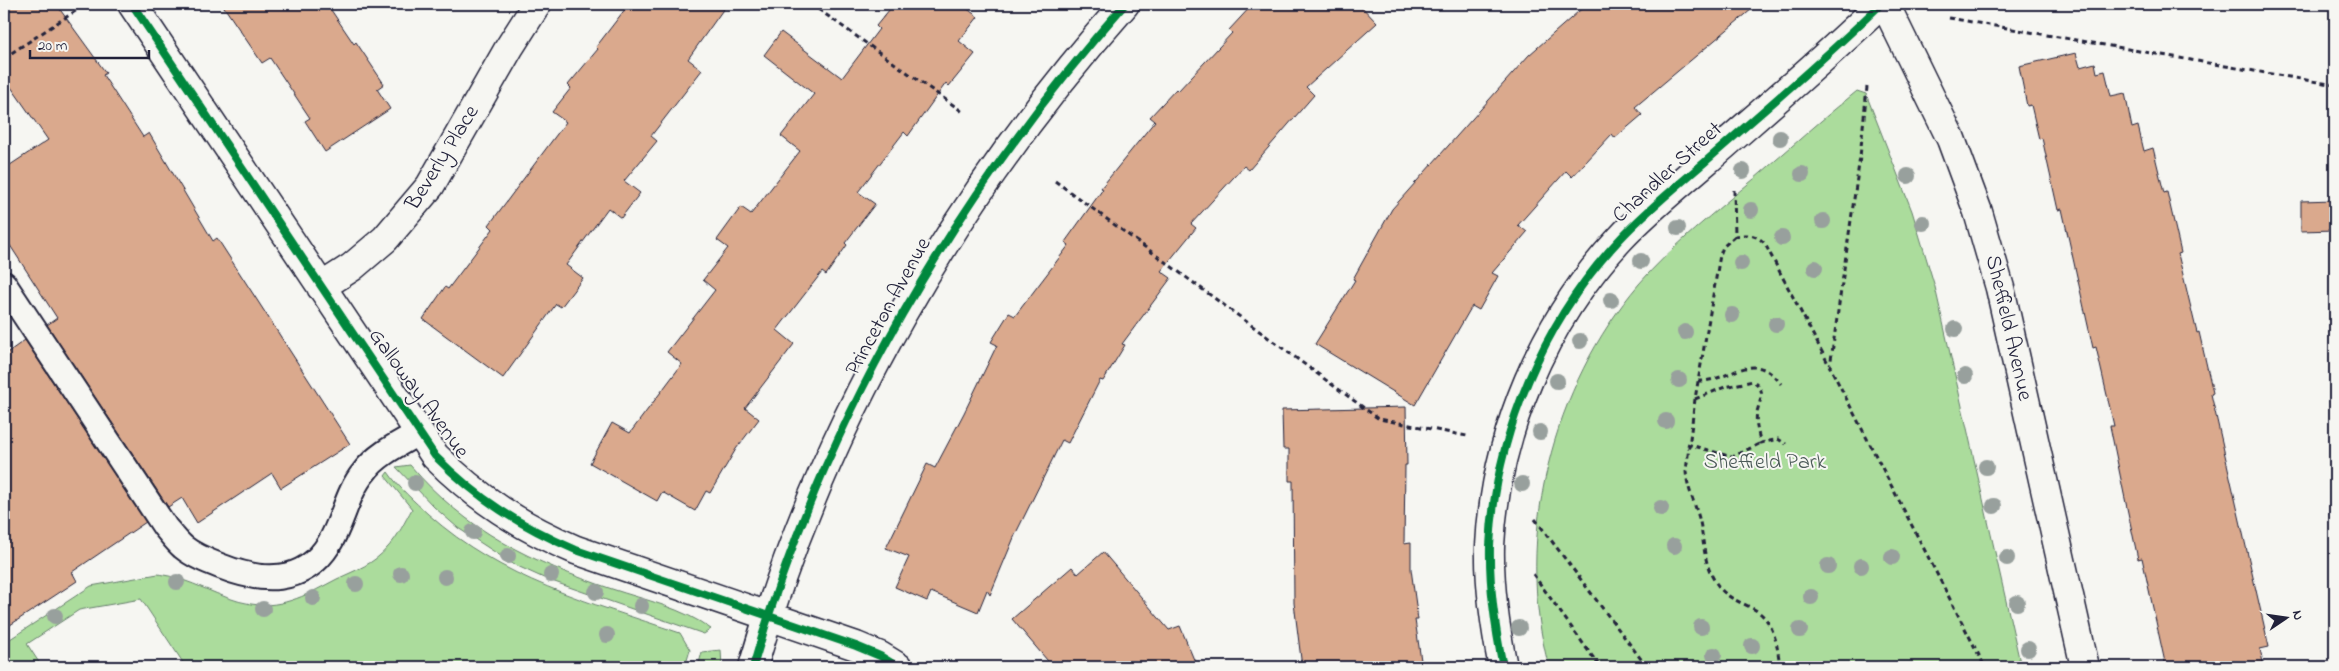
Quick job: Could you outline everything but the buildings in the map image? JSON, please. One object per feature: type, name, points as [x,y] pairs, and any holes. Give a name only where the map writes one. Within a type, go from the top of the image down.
[{"type":"street","name":"Galloway Avenue","points":[[132,4],[435,456],[458,480],[510,518],[543,536],[576,550],[856,646],[880,656],[898,667]]},
{"type":"street","name":"Beverly Place","points":[[321,286],[352,267],[385,240],[430,186],[509,48],[537,4]]},
{"type":"street","name":"Princeton Avenue","points":[[753,667],[768,616],[804,520],[852,411],[935,258],[970,202],[1038,108],[1125,4]]},
{"type":"street","name":"Chandler Street","points":[[1503,667],[1495,622],[1490,545],[1499,475],[1523,397],[1548,339],[1590,275],[1620,239],[1883,4]]},
{"type":"street","name":"Sheffield Avenue","points":[[1883,4],[1951,138],[1981,219],[2000,288],[2085,667]]},
{"type":"lane","points":[[4,284],[165,527],[183,547],[193,554],[226,569],[250,576],[268,578],[286,576],[309,565],[317,559],[328,545],[364,471],[383,455],[420,432]]},
{"type":"path","points":[[811,4],[963,112]]},
{"type":"path","points":[[4,58],[84,6]]},
{"type":"path","points":[[1949,18],[2335,85]]},
{"type":"path","points":[[1830,367],[1860,157],[1867,87]]},
{"type":"path","points":[[1055,181],[1379,419],[1467,436]]},
{"type":"path","points":[[1734,190],[1735,236]]},
{"type":"path","points":[[1780,667],[1776,637],[1767,620],[1763,615],[1737,602],[1721,589],[1708,567],[1700,523],[1687,482],[1687,444],[1720,255],[1723,246],[1735,236],[1752,235],[1760,238],[1765,244],[1985,667]]},
{"type":"path","points":[[1698,380],[1713,381],[1739,369],[1754,366],[1770,372],[1782,384]]},
{"type":"path","points":[[1695,399],[1747,381],[1757,383],[1761,388],[1763,398],[1757,412],[1757,429],[1761,443]]},
{"type":"path","points":[[1687,444],[1732,456],[1761,443],[1778,439],[1786,444]]},
{"type":"path","points":[[1535,519],[1647,667]]},
{"type":"path","points":[[1533,574],[1598,667]]},
{"type":"green space","name":"Sheffield Park","points":[[1857,91],[1866,94],[1912,211],[1935,287],[2021,667],[1549,667],[1539,617],[1536,567],[1539,515],[1548,465],[1563,415],[1584,368],[1609,324],[1651,270],[1694,230]]},
{"type":"green space","points":[[410,465],[454,509],[502,542],[528,556],[583,579],[676,610],[711,629],[704,634],[546,579],[513,564],[458,528],[434,507],[396,467]]},
{"type":"green space","points":[[388,472],[402,489],[428,514],[457,537],[516,573],[579,599],[680,633],[690,650],[685,667],[186,667],[141,599],[79,610],[27,644],[42,667],[4,667],[4,643],[91,586],[158,574],[182,580],[228,598],[263,605],[296,599],[358,569],[377,558],[392,543],[412,509],[385,476]]},
{"type":"green space","points":[[721,650],[722,667],[698,667],[702,652]]},
{"type":"cycle path","points":[[132,4],[435,456],[467,485],[518,521],[576,550],[856,646],[880,656],[898,667]]},
{"type":"cycle path","points":[[753,667],[782,576],[817,486],[857,399],[902,315],[951,233],[1005,154],[1063,77],[1125,4]]},
{"type":"cycle path","points":[[1503,667],[1490,577],[1490,546],[1494,504],[1502,462],[1513,421],[1528,381],[1568,305],[1620,239],[1661,199],[1816,64],[1881,4]]}]
